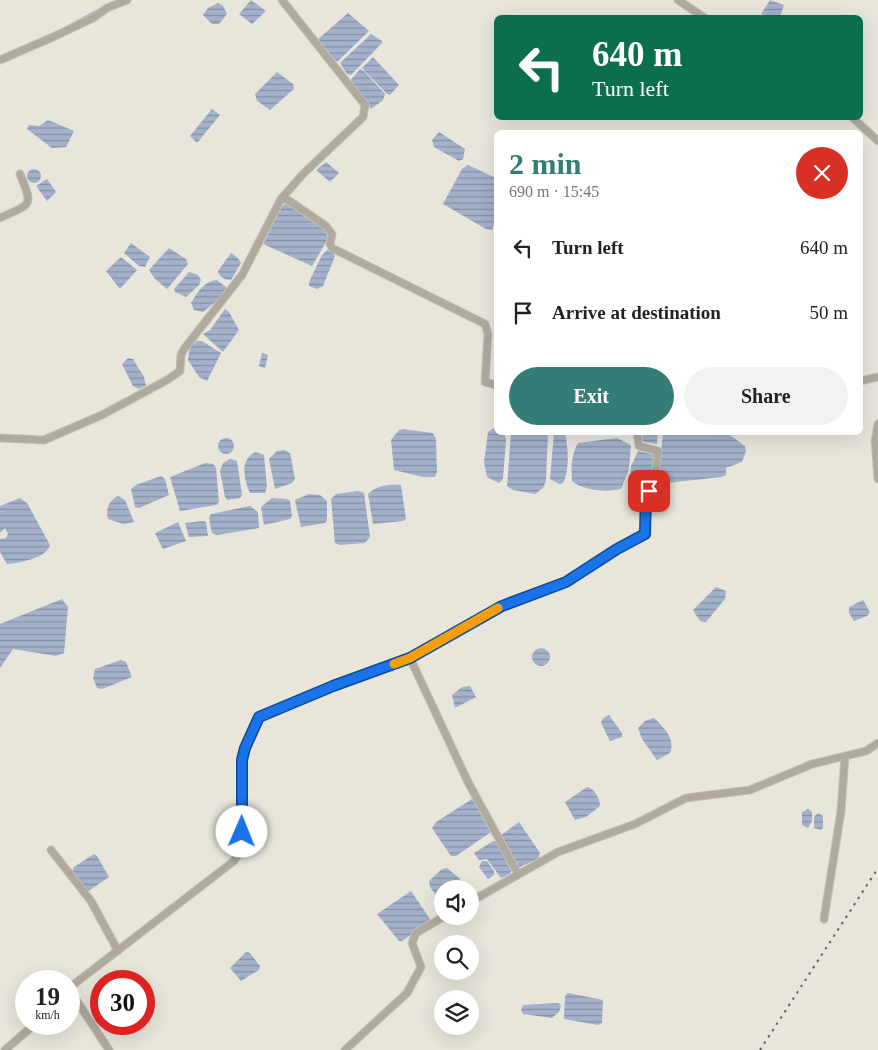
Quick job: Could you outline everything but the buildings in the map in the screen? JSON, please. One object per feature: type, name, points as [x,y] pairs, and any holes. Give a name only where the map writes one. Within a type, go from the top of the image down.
[{"type":"street","points":[[0,60],[53,37],[93,18],[107,8],[127,0]]},
{"type":"street","points":[[0,438],[44,440],[102,415],[180,372],[182,364],[181,355],[184,349],[242,275],[281,199],[303,174],[363,118],[366,110],[365,104],[282,0]]},
{"type":"street","points":[[678,0],[700,15]]},
{"type":"street","points":[[855,120],[878,141]]},
{"type":"street","points":[[0,218],[23,208],[28,202],[29,197],[20,174]]},
{"type":"street","points":[[281,199],[288,200],[326,226],[332,234],[330,244],[332,248],[485,324],[488,334],[485,382],[494,384]]},
{"type":"street","points":[[863,380],[878,377]]},
{"type":"street","points":[[878,424],[875,441],[878,479]]},
{"type":"street","points":[[80,980],[234,861],[241,850],[242,760],[245,748],[259,717],[333,686],[410,658],[502,606],[566,582],[617,549],[645,534],[646,493],[654,488],[658,451],[639,446],[637,435]]},
{"type":"street","points":[[410,658],[468,782],[518,874]]},
{"type":"street","points":[[479,897],[558,852],[635,824],[686,798],[750,790],[812,764],[866,751],[878,743]]},
{"type":"street","points":[[824,918],[841,811],[845,756]]},
{"type":"street","points":[[51,850],[91,901],[118,951]]},
{"type":"street","points":[[344,1050],[408,994],[421,967],[412,942],[416,933],[434,922]]},
{"type":"street","points":[[80,1006],[109,1050]]},
{"type":"street","points":[[5,1050],[22,1035]]},
{"type":"water","points":[[251,0],[266,11],[252,24],[239,14]]},
{"type":"water","points":[[770,0],[784,5],[781,15],[761,14]]},
{"type":"water","points":[[218,3],[223,6],[227,14],[219,24],[212,24],[203,15],[208,8]]},
{"type":"water","points":[[348,13],[369,31],[337,62],[317,40]]},
{"type":"water","points":[[371,34],[382,41],[382,43],[351,75],[347,74],[340,63]]},
{"type":"water","points":[[373,57],[399,85],[390,95],[362,68]]},
{"type":"water","points":[[360,69],[385,94],[383,100],[371,109],[349,82]]},
{"type":"water","points":[[277,72],[293,84],[294,89],[270,110],[257,101],[255,94]]},
{"type":"water","points":[[212,109],[220,115],[197,143],[190,136]]},
{"type":"water","points":[[48,120],[74,131],[66,147],[52,148],[27,129],[29,125],[39,126]]},
{"type":"water","points":[[439,132],[465,149],[463,159],[459,161],[434,147],[432,140]]},
{"type":"water","points":[[326,162],[339,173],[330,182],[316,170]]},
{"type":"water","points":[[468,165],[494,177],[494,224],[492,230],[486,229],[443,204],[462,169]]},
{"type":"water","points":[[31,169],[37,169],[41,176],[37,183],[31,183],[27,179],[27,173]]},
{"type":"water","points":[[47,179],[56,192],[47,201],[36,186]]},
{"type":"water","points":[[287,203],[328,232],[329,237],[312,266],[263,244],[282,206]]},
{"type":"water","points":[[131,243],[150,257],[145,267],[139,266],[124,253]]},
{"type":"water","points":[[169,248],[186,259],[188,264],[167,289],[155,279],[149,270]]},
{"type":"water","points":[[327,250],[333,252],[335,256],[323,286],[317,289],[309,286],[309,282],[322,255]]},
{"type":"water","points":[[231,253],[241,263],[231,280],[223,278],[218,271]]},
{"type":"water","points":[[121,257],[137,270],[120,289],[106,271]]},
{"type":"water","points":[[189,272],[198,275],[201,280],[199,285],[186,297],[175,292],[174,289]]},
{"type":"water","points":[[217,280],[227,288],[224,295],[203,312],[194,310],[191,303],[198,292],[208,283]]},
{"type":"water","points":[[225,309],[229,312],[239,330],[223,352],[203,334],[210,330]]},
{"type":"water","points":[[197,341],[202,341],[221,353],[207,381],[199,377],[188,360],[190,347]]},
{"type":"water","points":[[262,353],[268,355],[265,368],[259,366]]},
{"type":"water","points":[[128,358],[133,359],[144,377],[146,386],[139,389],[133,386],[122,364]]},
{"type":"water","points":[[494,428],[494,435],[505,435],[506,439],[503,479],[499,483],[487,477],[484,462],[488,432]]},
{"type":"water","points":[[399,430],[433,433],[436,439],[437,472],[435,477],[423,477],[394,470],[391,440]]},
{"type":"water","points":[[511,435],[548,435],[546,481],[543,488],[535,494],[513,490],[507,486]]},
{"type":"water","points":[[554,435],[565,435],[568,458],[567,471],[563,483],[559,484],[550,479]]},
{"type":"water","points":[[643,435],[658,435],[657,444],[644,442]]},
{"type":"water","points":[[663,435],[730,435],[745,446],[746,451],[742,462],[726,468],[726,475],[658,484]]},
{"type":"water","points":[[226,438],[232,440],[234,446],[232,452],[226,454],[220,452],[218,446],[220,440]]},
{"type":"water","points":[[617,438],[631,445],[629,469],[621,489],[595,490],[583,487],[572,481],[572,462],[578,443]]},
{"type":"water","points":[[284,450],[290,453],[295,479],[292,483],[275,489],[269,459],[277,451]]},
{"type":"water","points":[[638,451],[655,455],[654,482],[648,490],[629,487],[631,466]]},
{"type":"water","points":[[256,452],[264,455],[267,487],[265,493],[250,493],[246,482],[245,465],[251,455]]},
{"type":"water","points":[[230,459],[237,461],[242,495],[240,498],[227,500],[220,471],[223,463]]},
{"type":"water","points":[[205,463],[213,464],[216,468],[219,502],[216,505],[180,511],[170,477]]},
{"type":"water","points":[[161,476],[165,479],[169,495],[139,508],[135,507],[131,489],[136,485]]},
{"type":"water","points":[[401,485],[406,519],[403,521],[373,524],[368,494],[383,486]]},
{"type":"water","points":[[358,491],[364,493],[370,537],[365,543],[340,545],[335,543],[331,499],[336,494]]},
{"type":"water","points":[[309,494],[320,495],[327,501],[327,520],[325,523],[301,527],[295,500]]},
{"type":"water","points":[[118,496],[125,500],[134,522],[123,524],[108,519],[108,506]]},
{"type":"water","points":[[20,498],[27,503],[50,545],[48,550],[38,556],[25,561],[7,564],[0,552],[0,539],[6,538],[8,534],[5,528],[0,533],[0,506]]},
{"type":"water","points":[[272,498],[290,501],[292,516],[290,519],[264,525],[261,507]]},
{"type":"water","points":[[250,506],[258,512],[259,528],[217,535],[212,533],[209,518],[211,514]]},
{"type":"water","points":[[178,522],[186,541],[163,549],[155,533]]},
{"type":"water","points":[[206,522],[208,536],[189,537],[185,523]]},
{"type":"water","points":[[716,587],[726,591],[725,599],[706,622],[700,621],[693,610]]},
{"type":"water","points":[[62,599],[68,607],[64,653],[56,656],[13,649],[0,668],[0,624]]},
{"type":"water","points":[[863,600],[870,612],[867,616],[854,621],[849,613],[849,607]]},
{"type":"water","points":[[537,648],[545,648],[550,653],[548,664],[537,666],[532,661],[532,653]]},
{"type":"water","points":[[121,660],[126,662],[132,677],[102,689],[97,688],[93,678],[95,669]]},
{"type":"water","points":[[470,686],[476,697],[455,708],[452,695],[462,687]]},
{"type":"water","points":[[609,715],[622,733],[622,737],[610,741],[601,723],[603,718]]},
{"type":"water","points":[[654,718],[668,733],[671,742],[670,753],[657,760],[642,739],[638,728],[645,721]]},
{"type":"water","points":[[587,787],[596,795],[600,806],[586,817],[575,820],[565,802]]},
{"type":"water","points":[[474,799],[491,832],[456,856],[451,856],[432,828],[436,822]]},
{"type":"water","points":[[808,809],[812,812],[812,821],[808,828],[802,825],[802,812]]},
{"type":"water","points":[[818,813],[823,816],[823,828],[820,830],[814,828],[814,817]]},
{"type":"water","points":[[519,822],[540,853],[538,859],[517,868],[500,836]]},
{"type":"water","points":[[493,841],[498,842],[512,869],[510,874],[501,878],[487,859],[479,860],[474,853]]},
{"type":"water","points":[[94,854],[109,877],[87,892],[72,871],[74,867]]},
{"type":"water","points":[[482,861],[487,861],[494,871],[494,875],[488,879],[479,867]]},
{"type":"water","points":[[447,868],[460,880],[434,880],[434,892],[430,887],[429,881],[442,869]]},
{"type":"water","points":[[411,891],[430,919],[428,923],[402,941],[399,941],[377,914]]},
{"type":"water","points":[[246,952],[250,953],[260,966],[259,970],[241,981],[230,968]]},
{"type":"water","points":[[568,993],[603,1000],[602,1023],[598,1025],[564,1019],[565,996]]},
{"type":"water","points":[[558,1003],[561,1005],[559,1012],[552,1018],[523,1014],[521,1010],[523,1005]]},
{"type":"waterway","points":[[65,28],[98,10]]},
{"type":"railway","points":[[760,1050],[878,868]]},
{"type":"slow traffic","points":[[394,664],[410,658],[498,608]]},
{"type":"route","points":[[242,832],[242,760],[245,748],[259,717],[333,686],[410,658],[502,606],[566,582],[600,562],[617,549],[645,534],[646,493],[649,491]]}]
